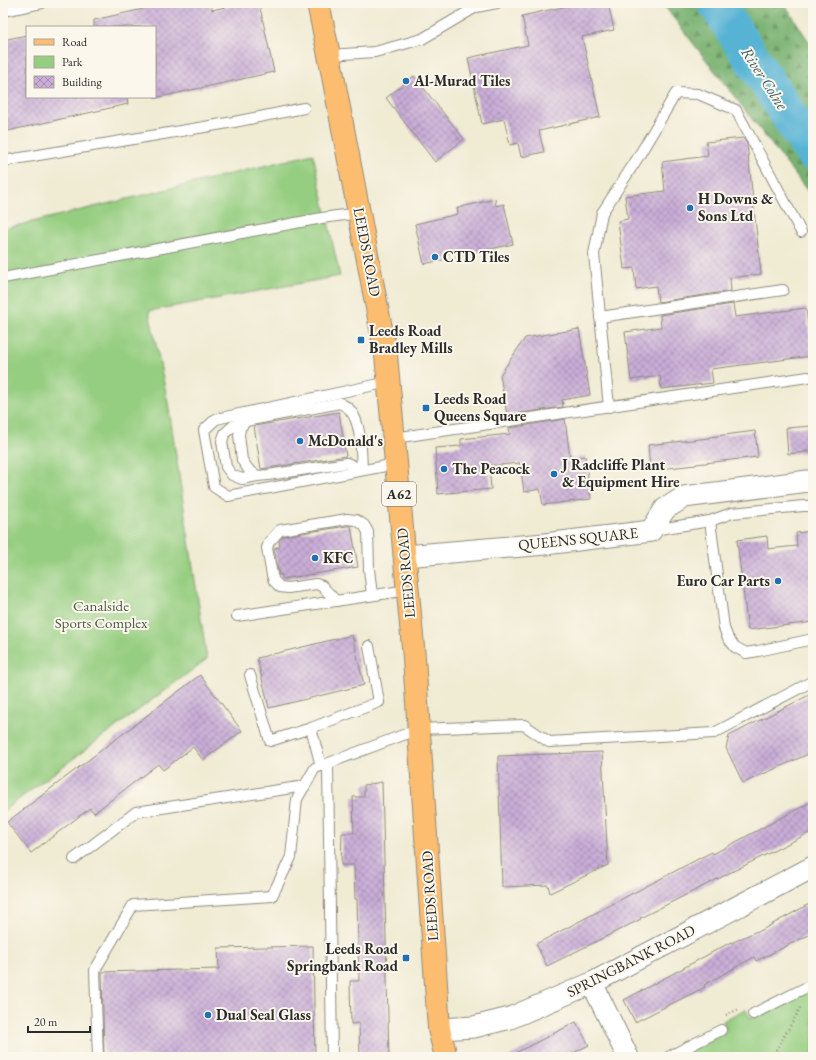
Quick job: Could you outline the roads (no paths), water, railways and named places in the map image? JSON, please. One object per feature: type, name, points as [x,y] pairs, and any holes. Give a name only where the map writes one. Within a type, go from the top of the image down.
[{"type":"main road","name":"LEEDS ROAD","points":[[318,3],[386,355],[414,658],[439,1029],[446,1057]]},
{"type":"main road","name":"LEEDS ROAD","points":[[428,1057],[439,1029]]},
{"type":"street","name":"QUEENS SQUARE","points":[[405,556],[545,544],[651,531],[665,509],[684,497],[808,481]]},
{"type":"street","name":"SPRINGBANK ROAD","points":[[439,1029],[474,1027],[510,1018],[592,983],[813,867]]},
{"type":"street","points":[[592,983],[628,1057]]},
{"type":"lane","points":[[3,11],[42,3]]},
{"type":"lane","points":[[329,55],[375,52],[422,39],[476,7],[498,3]]},
{"type":"lane","points":[[609,407],[594,254],[602,213],[637,159],[676,93],[698,94],[736,110],[801,232]]},
{"type":"lane","points":[[3,161],[234,122],[304,108]]},
{"type":"lane","points":[[3,278],[322,218],[359,213]]},
{"type":"lane","points":[[600,317],[783,290]]},
{"type":"lane","points":[[394,438],[808,377]]},
{"type":"lane","points":[[389,382],[216,419],[204,430],[214,487],[228,496],[396,464]]},
{"type":"lane","points":[[356,389],[340,403],[246,421],[233,426],[226,433],[222,441],[226,467],[232,475],[242,479],[347,463],[362,470]]},
{"type":"lane","points":[[340,403],[349,408],[356,419],[361,446],[362,470]]},
{"type":"lane","points":[[246,421],[240,428],[238,435],[242,460],[248,469],[257,476]]},
{"type":"lane","points":[[651,531],[710,521],[732,513],[813,506]]},
{"type":"lane","points":[[336,601],[322,586],[316,584],[288,588],[280,587],[274,581],[267,548],[269,542],[280,530],[347,519],[356,520],[364,525],[368,532],[369,569],[372,595]]},
{"type":"lane","points":[[710,521],[724,628],[728,638],[735,647],[746,653],[813,639]]},
{"type":"lane","points":[[237,616],[408,590]]},
{"type":"lane","points":[[250,675],[270,741],[311,728],[379,702],[369,646]]},
{"type":"lane","points":[[98,1057],[95,970],[133,905],[272,896],[291,857],[297,799],[315,768],[419,729],[524,725],[549,742],[714,733],[813,681]]},
{"type":"lane","points":[[311,728],[324,765],[332,1057]]},
{"type":"lane","points":[[74,859],[136,812],[305,786]]},
{"type":"lane","points":[[753,1014],[813,984]]},
{"type":"lane","points":[[668,1057],[721,1030]]},
{"type":"waterway","name":"River Colne","points":[[716,3],[813,153]]},
{"type":"place","name":"Al-Murad Tiles","points":[[406,81]]},
{"type":"place","name":"H Downs & Sons Ltd","points":[[690,208]]},
{"type":"place","name":"CTD Tiles","points":[[435,257]]},
{"type":"place","name":"Leeds Road Bradley Mills","points":[[361,340]]},
{"type":"place","name":"Leeds Road Queens Square","points":[[426,408]]},
{"type":"place","name":"McDonald's","points":[[300,441]]},
{"type":"place","name":"The Peacock","points":[[444,469]]},
{"type":"place","name":"J Radcliffe Plant & Equipment Hire","points":[[554,474]]},
{"type":"place","name":"KFC","points":[[315,558]]},
{"type":"place","name":"Euro Car Parts","points":[[778,581]]},
{"type":"place","name":"Leeds Road Springbank Road","points":[[406,958]]},
{"type":"place","name":"Dual Seal Glass","points":[[208,1015]]},
{"type":"park label","name":"Canalside Sports Complex","points":[[101,614]]}]
